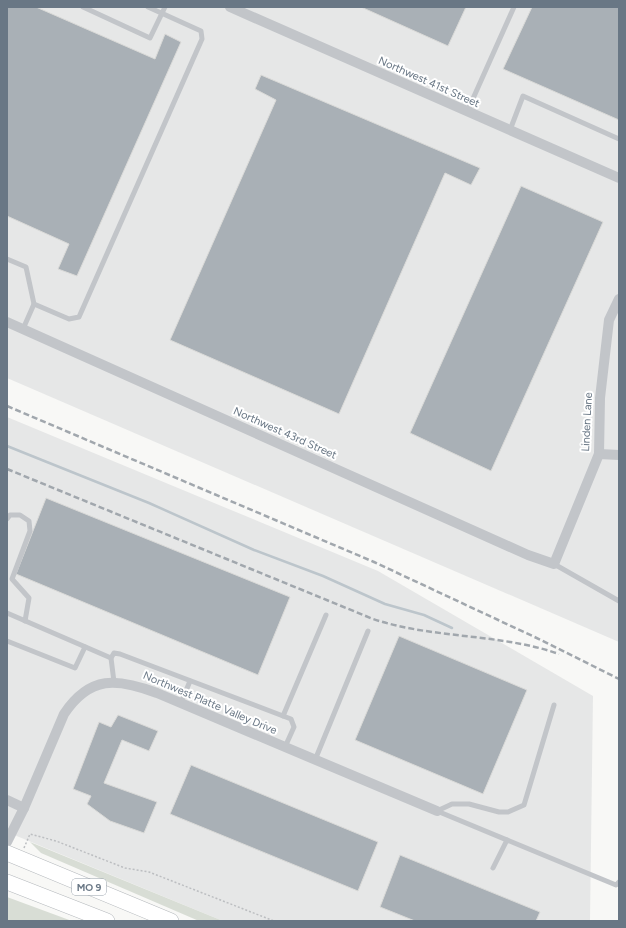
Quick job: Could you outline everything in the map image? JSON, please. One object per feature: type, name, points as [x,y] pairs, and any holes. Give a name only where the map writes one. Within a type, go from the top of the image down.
[{"type":"main road","name":"MO 9","points":[[13,856],[171,921]]},
{"type":"main road","name":"MO 9","points":[[7,882],[107,921]]},
{"type":"street","name":"Northwest 41st Street","points":[[230,7],[619,178]]},
{"type":"street","name":"Linden Lane","points":[[554,564],[599,454],[600,398],[609,320],[619,299]]},
{"type":"street","name":"Northwest 43rd Street","points":[[7,322],[521,552],[554,564]]},
{"type":"street","points":[[599,454],[619,455]]},
{"type":"street","name":"Northwest Platte Valley Drive","points":[[7,842],[24,808],[64,714],[72,702],[83,691],[114,682],[134,684],[437,811]]},
{"type":"street","points":[[7,800],[24,808]]},
{"type":"lane","points":[[83,7],[150,38],[165,7]]},
{"type":"lane","points":[[34,304],[69,319],[79,317],[202,39],[201,31],[148,7]]},
{"type":"lane","points":[[467,112],[514,7]]},
{"type":"lane","points":[[510,130],[523,96],[619,139]]},
{"type":"lane","points":[[7,259],[26,267],[34,304],[23,329]]},
{"type":"lane","points":[[7,519],[10,515],[20,515],[29,521],[30,531],[10,580],[29,598],[25,621]]},
{"type":"lane","points":[[554,564],[619,601]]},
{"type":"lane","points":[[7,612],[111,658]]},
{"type":"lane","points":[[283,716],[326,615]]},
{"type":"lane","points":[[315,760],[368,631]]},
{"type":"lane","points":[[7,641],[74,668],[85,646]]},
{"type":"lane","points":[[114,682],[111,658],[114,653],[291,719],[294,727],[285,747]]},
{"type":"lane","points":[[181,703],[190,681]]},
{"type":"lane","points":[[437,811],[452,804],[469,804],[499,812],[508,812],[524,805],[554,705]]},
{"type":"lane","points":[[437,811],[616,885],[619,882]]},
{"type":"lane","points":[[493,868],[507,840]]},
{"type":"path","points":[[13,856],[30,834],[56,841],[125,868],[149,872],[274,921]]},
{"type":"shaded area","points":[[7,7],[619,7],[619,642],[7,378]]},
{"type":"shaded area","points":[[7,417],[378,571],[593,696],[590,921],[223,921],[7,832]]},
{"type":"shaded area","points":[[30,842],[223,921],[199,921],[41,853]]},
{"type":"shaded area","points":[[7,897],[72,921],[7,921]]},
{"type":"building","points":[[7,7],[36,7],[155,59],[165,34],[181,42],[77,276],[58,269],[69,244],[7,216]]},
{"type":"building","points":[[361,7],[466,7],[448,46]]},
{"type":"building","points":[[532,7],[619,7],[619,120],[503,69]]},
{"type":"building","points":[[261,75],[480,168],[471,185],[445,173],[339,414],[170,340],[276,100],[255,89]]},
{"type":"building","points":[[521,186],[603,222],[491,471],[410,433]]},
{"type":"building","points":[[46,498],[290,597],[258,675],[16,574]]},
{"type":"building","points":[[399,636],[527,690],[483,794],[355,740]]},
{"type":"building","points":[[118,715],[158,731],[149,751],[122,740],[104,783],[157,802],[144,833],[110,821],[87,804],[91,796],[73,789],[99,722],[111,727]]},
{"type":"building","points":[[191,765],[378,842],[358,891],[170,814]]},
{"type":"building","points":[[400,855],[540,912],[536,921],[415,921],[380,907]]},
{"type":"waterway","points":[[7,446],[149,503],[254,550],[323,576],[385,604],[424,615],[452,628]]},
{"type":"railway","points":[[7,406],[374,562],[541,640],[619,679]]},
{"type":"railway","points":[[7,469],[373,619],[419,630],[513,642],[559,654]]}]
